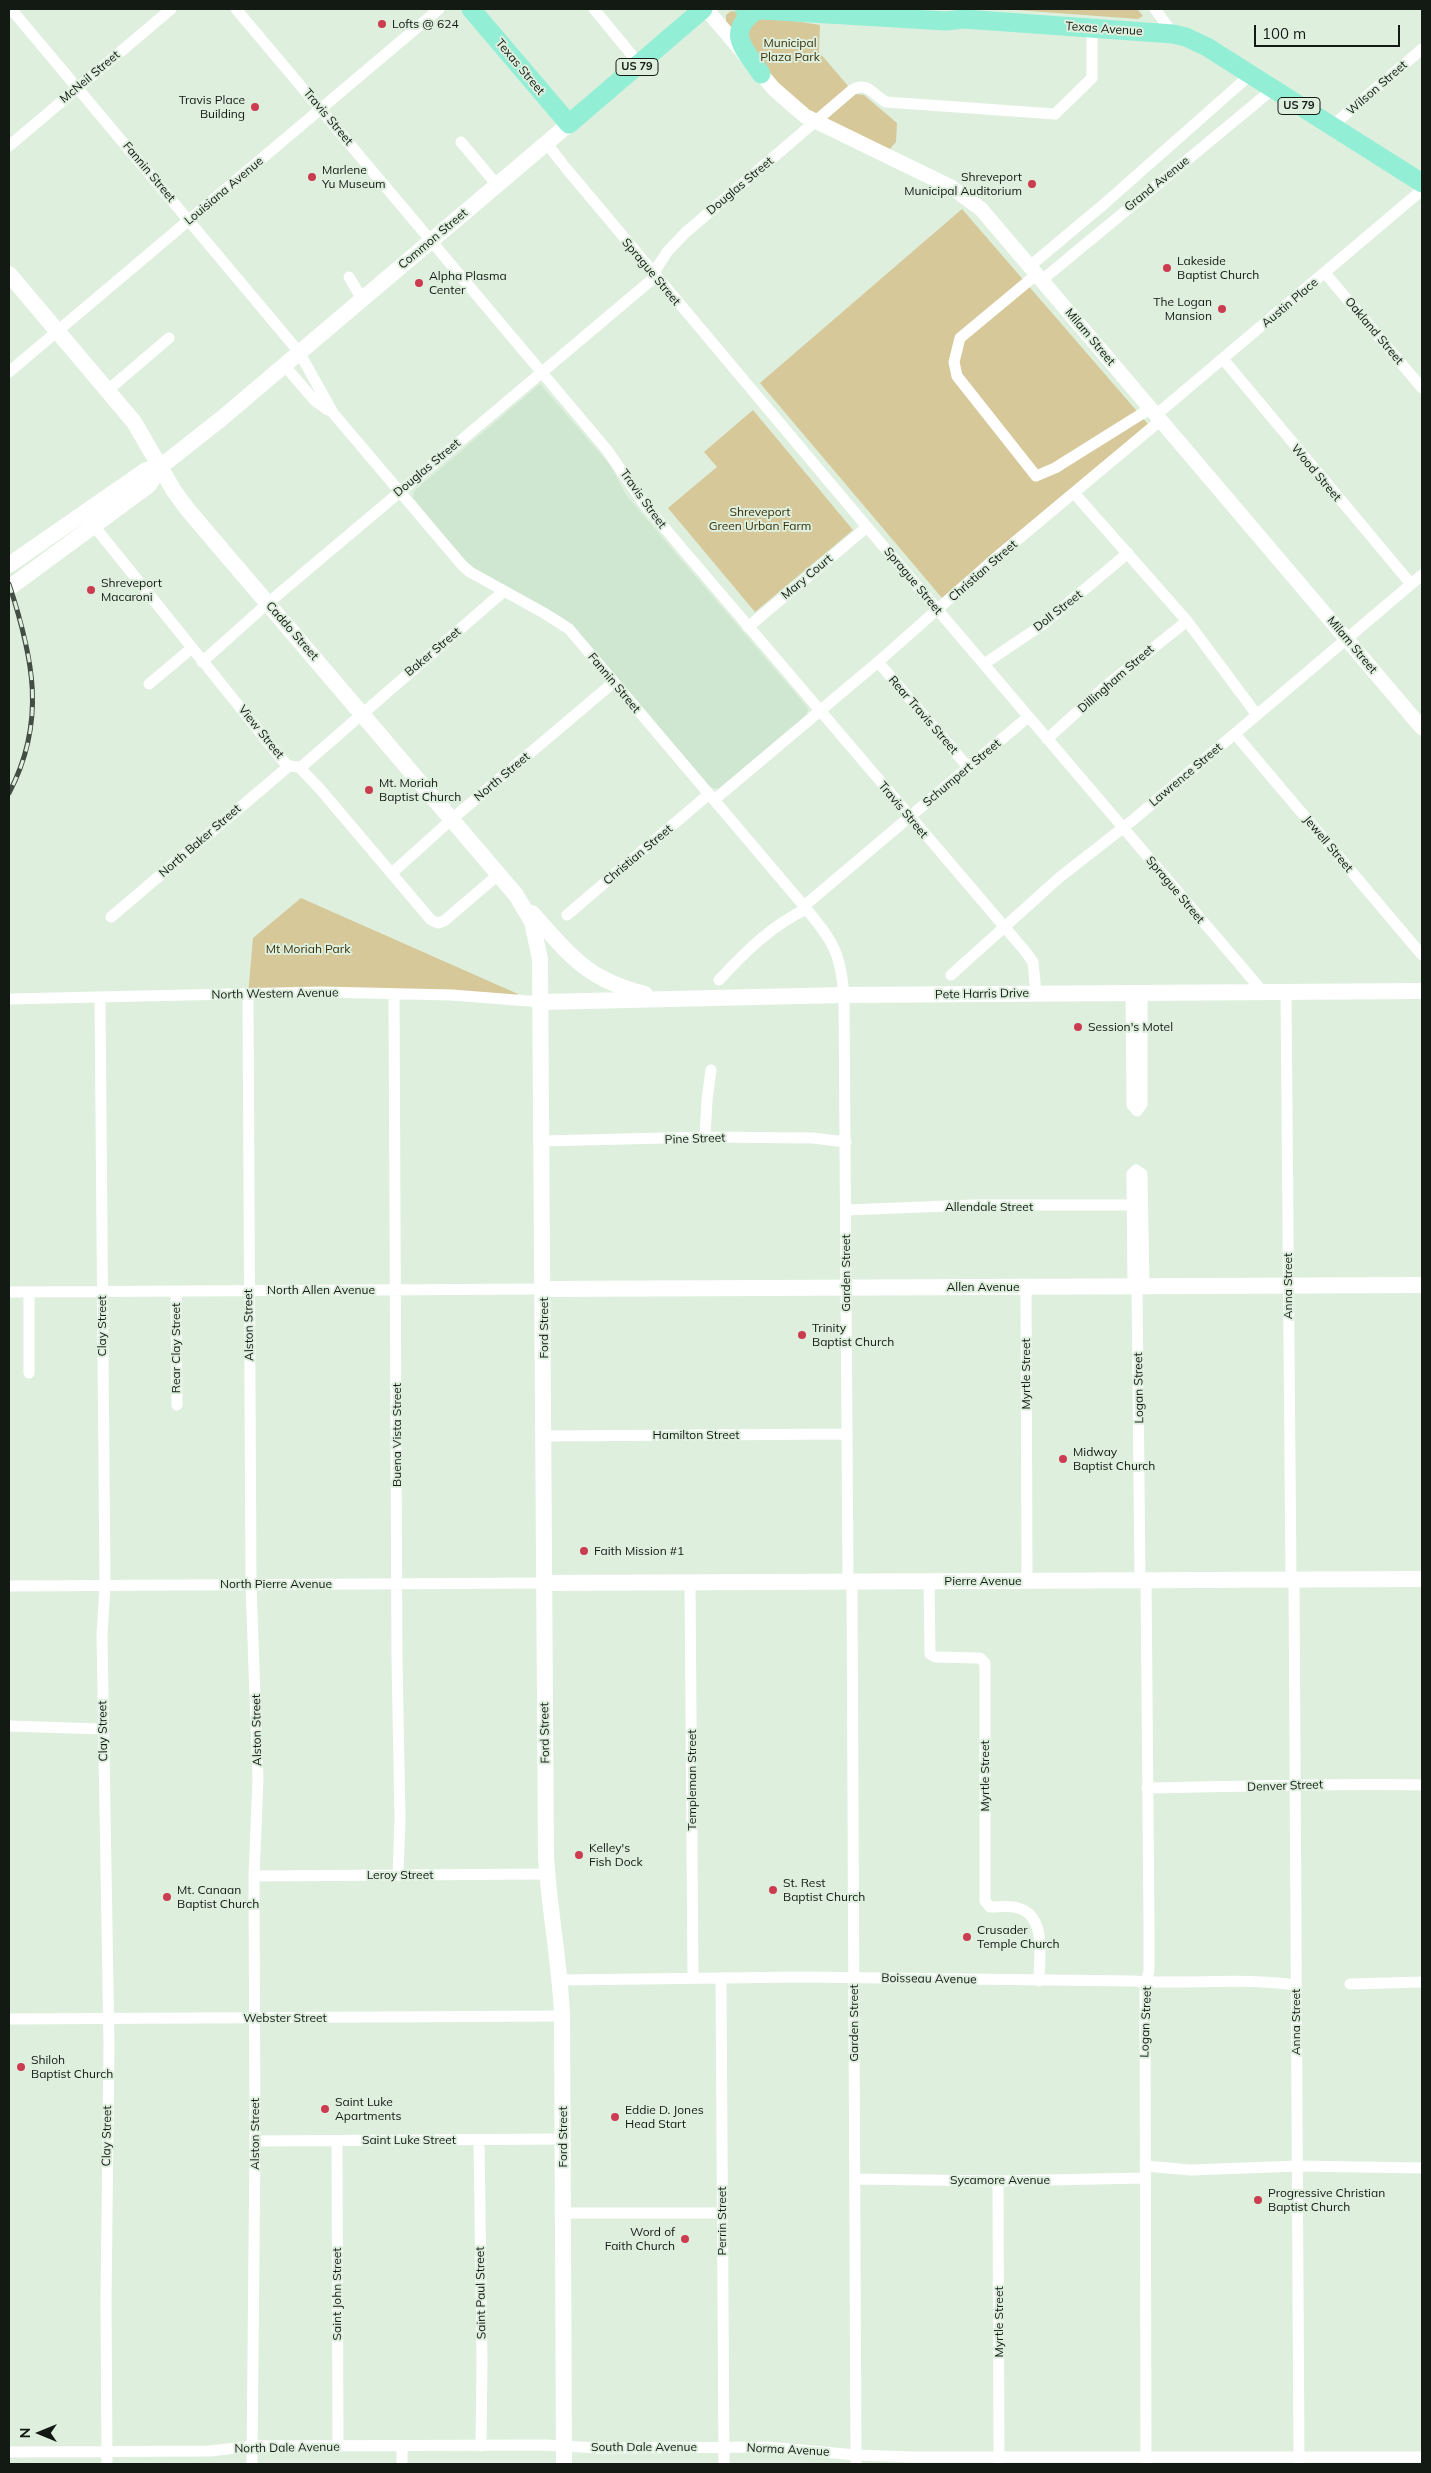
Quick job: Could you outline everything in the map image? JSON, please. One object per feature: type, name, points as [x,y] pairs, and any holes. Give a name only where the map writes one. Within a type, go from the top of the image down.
[{"type":"main road","name":"Texas Street","points":[[471,9],[570,124]]},
{"type":"main road","name":"Common Street","points":[[89,519],[149,485],[160,467],[221,419],[704,9]]},
{"type":"main road","name":"Texas Avenue","points":[[744,9],[899,13],[946,21],[964,18],[1173,34],[1197,41],[1422,183]]},
{"type":"main road","points":[[758,9],[741,22],[738,33],[740,40],[761,74]]},
{"type":"main road","name":"US 79","points":[[934,9],[964,18]]},
{"type":"main road","name":"Caddo Street","points":[[9,274],[142,432],[160,467],[188,510],[516,895],[532,922],[537,938],[540,959],[541,1002]]},
{"type":"main road","points":[[9,564],[89,519]]},
{"type":"main road","points":[[9,588],[89,519]]},
{"type":"main road","points":[[516,895],[570,956],[592,974],[620,988],[667,999]]},
{"type":"main road","name":"Pete Harris Drive","points":[[541,1002],[844,995],[1422,992]]},
{"type":"main road","name":"Ford Street","points":[[541,1002],[547,1874],[561,1980],[564,2212],[564,2464]]},
{"type":"main road","name":"Allen Avenue","points":[[544,1289],[1422,1285]]},
{"type":"main road","name":"Pierre Avenue","points":[[544,1583],[1422,1579]]},
{"type":"street","name":"Fannin Street","points":[[11,9],[299,352],[334,414],[462,565],[470,572],[568,629],[805,907],[834,945],[838,954],[844,995]]},
{"type":"street","name":"McNeil Street","points":[[9,146],[171,9]]},
{"type":"street","name":"Travis Street","points":[[236,9],[607,450],[645,505],[1033,962],[1036,993]]},
{"type":"street","name":"Louisiana Avenue","points":[[9,372],[440,9]]},
{"type":"street","points":[[594,9],[640,65]]},
{"type":"street","name":"Milam Street","points":[[704,9],[788,104],[816,122],[962,193],[990,218],[1422,728]]},
{"type":"street","points":[[1155,9],[1173,34]]},
{"type":"street","name":"Douglas Street","points":[[202,662],[268,602],[654,276],[667,252],[685,233],[852,90],[862,86],[869,88],[886,102],[1055,114],[1092,78],[1092,28]]},
{"type":"street","name":"Wilson Street","points":[[1332,126],[1422,49]]},
{"type":"street","name":"Grand Avenue","points":[[1036,273],[1110,198],[1250,75]]},
{"type":"street","name":"Grand Avenue","points":[[1036,273],[1273,89]]},
{"type":"street","points":[[461,142],[496,185]]},
{"type":"street","name":"Sprague Street","points":[[546,144],[654,276],[866,527],[1264,992]]},
{"type":"street","name":"Austin Place","points":[[1156,414],[1223,360],[1422,190]]},
{"type":"street","points":[[1036,273],[960,338],[954,362],[957,376],[1036,476],[1055,468],[1156,414]]},
{"type":"street","name":"Oakland Street","points":[[1325,273],[1422,388]]},
{"type":"street","points":[[349,277],[362,299]]},
{"type":"street","points":[[108,390],[169,338]]},
{"type":"street","name":"Wood Street","points":[[1223,360],[1412,584]]},
{"type":"street","name":"Fannin Street","points":[[284,365],[315,401],[334,414]]},
{"type":"street","name":"Christian Street","points":[[567,915],[878,662],[1074,493],[1156,414]]},
{"type":"street","points":[[1074,493],[1187,621],[1257,715]]},
{"type":"street","name":"View Street","points":[[89,519],[202,662],[294,767],[392,873],[431,920],[438,923],[444,921],[499,874]]},
{"type":"street","name":"Mary Court","points":[[748,627],[866,527]]},
{"type":"street","name":"Doll Street","points":[[984,664],[1042,625],[1128,554]]},
{"type":"street","name":"Lawrence Street","points":[[950,975],[1088,853],[1235,734],[1422,575]]},
{"type":"street","name":"Baker Street","points":[[294,767],[362,712],[504,591]]},
{"type":"street","name":"Dillingham Street","points":[[1047,739],[1136,661],[1187,621]]},
{"type":"street","points":[[149,684],[192,648]]},
{"type":"street","name":"Rear Travis Street","points":[[878,662],[968,767]]},
{"type":"street","name":"North Street","points":[[392,873],[452,819],[614,682]]},
{"type":"street","name":"Schumpert Street","points":[[719,980],[756,942],[805,907],[1028,717]]},
{"type":"street","name":"Jewell Street","points":[[1235,734],[1422,955]]},
{"type":"street","name":"North Baker Street","points":[[111,917],[294,767]]},
{"type":"street","name":"North Western Avenue","points":[[9,999],[248,995],[302,992],[452,995],[541,1002]]},
{"type":"street","name":"Anna Street","points":[[1286,992],[1295,1786],[1299,2461]]},
{"type":"street","points":[[1136,993],[1142,1104],[1137,1111],[1132,1105],[1136,993]]},
{"type":"street","name":"Buena Vista Street","points":[[394,994],[398,1584],[396,1659],[400,1820],[398,1875]]},
{"type":"street","name":"Alston Street","points":[[248,995],[248,1291],[251,1584],[258,1779],[254,1876],[255,2141],[252,2464]]},
{"type":"street","name":"Garden Street","points":[[844,995],[854,1979],[856,2460]]},
{"type":"street","name":"Clay Street","points":[[100,998],[105,1585],[102,1635],[102,1729],[107,2018],[107,2464]]},
{"type":"street","points":[[705,1137],[706,1100],[711,1070]]},
{"type":"street","name":"Pine Street","points":[[543,1141],[705,1137],[813,1138],[846,1142]]},
{"type":"street","name":"Logan Street","points":[[1138,1287],[1132,1205],[1132,1174],[1139,1170],[1142,1174],[1138,1287],[1149,1925],[1149,1971],[1144,1987],[1146,2460]]},
{"type":"street","name":"Allendale Street","points":[[846,1210],[973,1205],[1132,1205]]},
{"type":"street","name":"Myrtle Street","points":[[1026,1287],[1027,1580]]},
{"type":"street","name":"North Allen Avenue","points":[[9,1292],[544,1289]]},
{"type":"street","name":"Rear Clay Street","points":[[176,1291],[176,1406]]},
{"type":"street","points":[[29,1292],[29,1373]]},
{"type":"street","name":"Hamilton Street","points":[[544,1436],[848,1434]]},
{"type":"street","name":"Myrtle Street","points":[[929,1581],[930,1654],[935,1657],[980,1658],[985,1662],[985,1900],[990,1907],[1016,1907],[1030,1913],[1035,1919],[1039,1941],[1039,1981]]},
{"type":"street","name":"Templeman Street","points":[[690,1582],[693,1978]]},
{"type":"street","name":"North Pierre Avenue","points":[[9,1586],[544,1583]]},
{"type":"street","points":[[9,1726],[102,1729]]},
{"type":"street","name":"Denver Street","points":[[1147,1788],[1346,1784],[1422,1785]]},
{"type":"street","name":"Leroy Street","points":[[254,1876],[547,1874]]},
{"type":"street","name":"Boisseau Avenue","points":[[561,1980],[721,1978],[1250,1982],[1296,1985]]},
{"type":"street","name":"Perrin Street","points":[[721,1978],[724,2464]]},
{"type":"street","points":[[1350,1984],[1422,1982]]},
{"type":"street","name":"Webster Street","points":[[9,2019],[562,2016]]},
{"type":"street","name":"Saint Luke Street","points":[[255,2141],[563,2139]]},
{"type":"street","name":"Saint Paul Street","points":[[479,2140],[482,2362],[481,2446]]},
{"type":"street","name":"Saint John Street","points":[[337,2141],[338,2446]]},
{"type":"street","name":"Sycamore Avenue","points":[[855,2179],[998,2181],[1145,2172],[1298,2166],[1422,2168]]},
{"type":"street","name":"Myrtle Street","points":[[998,2181],[999,2460]]},
{"type":"street","points":[[564,2212],[722,2212]]},
{"type":"street","name":"North Dale Avenue","points":[[9,2452],[210,2450],[253,2446],[564,2446]]},
{"type":"street","points":[[402,2446],[402,2464]]},
{"type":"street","name":"South Dale Avenue","points":[[564,2446],[724,2448]]},
{"type":"street","name":"Norma Avenue","points":[[724,2448],[792,2448],[856,2460],[1299,2461],[1422,2457]]},
{"type":"shaded area","points":[[540,384],[610,465],[626,495],[808,708],[807,715],[719,789],[709,787],[592,648],[563,618],[468,566],[413,498],[414,491]]},
{"type":"green space","points":[[1003,9],[1137,9],[1143,16],[1138,19]]},
{"type":"green space","name":"Municipal Plaza Park","points":[[731,11],[820,25],[819,52],[855,94],[864,95],[897,123],[896,142],[885,155],[805,116],[726,26],[726,15]]},
{"type":"green space","points":[[962,209],[1148,424],[942,598],[760,383]]},
{"type":"green space","name":"Shreveport Green Urban Farm","points":[[753,410],[853,530],[755,612],[668,508],[717,467],[704,452]]},
{"type":"green space","name":"Mt Moriah Park","points":[[301,898],[518,994],[513,1000],[248,995],[253,938]]},
{"type":"railway","points":[[9,584],[30,663],[32,689],[32,714],[28,740],[21,766],[9,793]]},
{"type":"place","name":"Lofts @ 624","points":[[382,24]]},
{"type":"place","name":"Travis Place Building","points":[[255,107]]},
{"type":"place","name":"Marlene Yu Museum","points":[[312,177]]},
{"type":"place","name":"Shreveport Municipal Auditorium","points":[[1032,184]]},
{"type":"place","name":"Lakeside Baptist Church","points":[[1167,268]]},
{"type":"place","name":"Alpha Plasma Center","points":[[419,283]]},
{"type":"place","name":"The Logan Mansion","points":[[1222,309]]},
{"type":"place","name":"Shreveport Macaroni","points":[[91,590]]},
{"type":"place","name":"Mt. Moriah Baptist Church","points":[[369,790]]},
{"type":"place","name":"Session's Motel","points":[[1078,1027]]},
{"type":"place","name":"Trinity Baptist Church","points":[[802,1335]]},
{"type":"place","name":"Midway Baptist Church","points":[[1063,1459]]},
{"type":"place","name":"Faith Mission #1","points":[[584,1551]]},
{"type":"place","name":"Kelley's Fish Dock","points":[[579,1855]]},
{"type":"place","name":"St. Rest Baptist Church","points":[[773,1890]]},
{"type":"place","name":"Mt. Canaan Baptist Church","points":[[167,1897]]},
{"type":"place","name":"Crusader Temple Church","points":[[967,1937]]},
{"type":"place","name":"Shiloh Baptist Church","points":[[21,2067]]},
{"type":"place","name":"Saint Luke Apartments","points":[[325,2109]]},
{"type":"place","name":"Eddie D. Jones Head Start","points":[[615,2117]]},
{"type":"place","name":"Progressive Christian Baptist Church","points":[[1258,2200]]},
{"type":"place","name":"Word of Faith Church","points":[[685,2239]]}]
